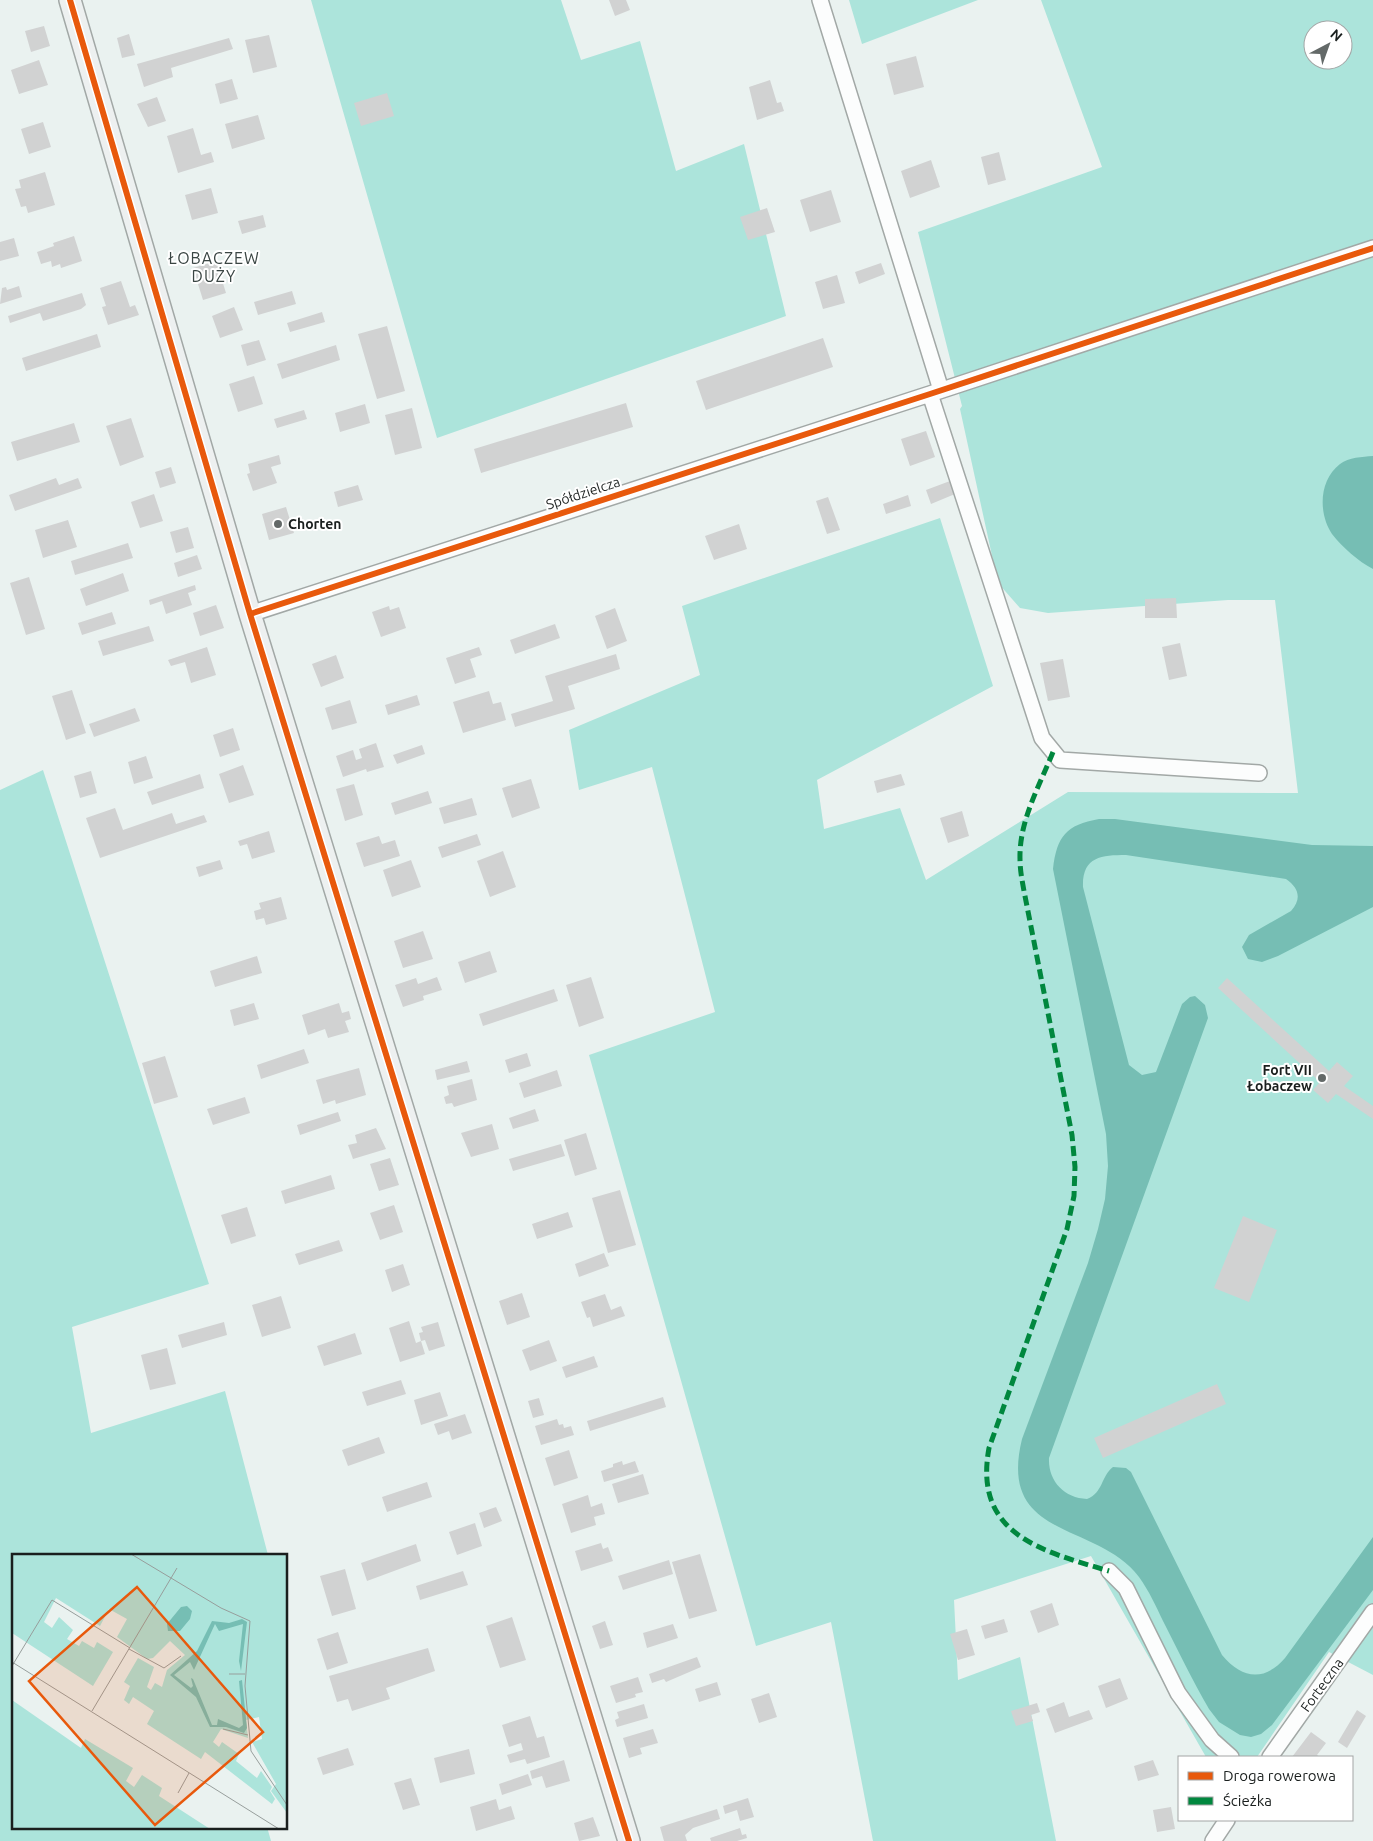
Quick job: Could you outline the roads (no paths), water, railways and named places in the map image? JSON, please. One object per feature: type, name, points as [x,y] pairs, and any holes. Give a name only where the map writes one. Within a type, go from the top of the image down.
[{"type":"main road","points":[[70,0],[250,614],[629,1841]]},
{"type":"street","points":[[820,0],[932,394],[1042,738],[1060,760],[1259,773]]},
{"type":"street","name":"Spółdzielcza","points":[[250,614],[932,394],[1373,248]]},
{"type":"street","points":[[1109,1571],[1126,1588],[1178,1693],[1212,1740],[1230,1756]]},
{"type":"street","name":"Forteczna","points":[[1271,1756],[1373,1612]]},
{"type":"street","points":[[1214,1841],[1226,1821]]},
{"type":"place","name":"Chorten","points":[[278,524]]},
{"type":"place","name":"Fort VII Łobaczew","points":[[1322,1078]]},
{"type":"district","name":"ŁOBACZEW DUŻY","points":[[214,267]]}]
